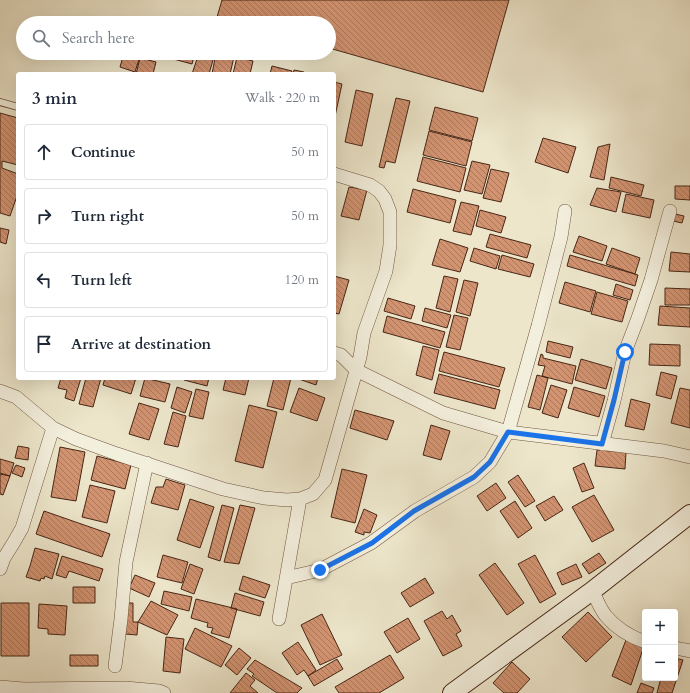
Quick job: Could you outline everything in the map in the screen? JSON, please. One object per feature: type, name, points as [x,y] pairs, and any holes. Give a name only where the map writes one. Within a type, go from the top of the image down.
[{"type":"street","points":[[0,391],[16,397],[53,428],[76,439],[222,489],[264,498],[286,500],[300,499],[313,494],[325,480],[360,357],[364,333],[386,271],[390,245],[390,212],[385,199],[379,191],[370,185],[336,175]]},
{"type":"street","points":[[286,578],[320,570],[372,543],[414,511],[474,477],[490,462],[508,432],[546,296],[561,237],[565,211]]},
{"type":"street","points":[[602,444],[625,352],[651,280],[670,211]]},
{"type":"street","points":[[336,354],[341,356],[356,370],[443,413],[508,432],[664,451],[690,457]]},
{"type":"street","points":[[0,569],[4,558],[22,528],[53,428]]},
{"type":"street","points":[[115,666],[126,562],[147,463]]},
{"type":"street","points":[[279,619],[300,499]]},
{"type":"street","points":[[452,693],[592,591],[690,514]]},
{"type":"street","points":[[592,591],[605,616],[617,626],[642,641]]},
{"type":"street","points":[[678,649],[690,651]]},
{"type":"street","points":[[0,687],[25,691],[125,688],[159,691],[164,693]]},
{"type":"lane","points":[[0,102],[16,106]]},
{"type":"building","points":[[222,0],[509,0],[483,92],[336,50],[336,16],[217,16]]},
{"type":"building","points":[[122,60],[139,60],[135,72],[120,67]]},
{"type":"building","points":[[140,60],[156,62],[154,72],[136,72]]},
{"type":"building","points":[[177,60],[193,60],[192,64]]},
{"type":"building","points":[[197,60],[213,60],[210,72],[193,72]]},
{"type":"building","points":[[215,60],[233,60],[230,72],[212,72]]},
{"type":"building","points":[[236,60],[253,61],[250,72],[233,72]]},
{"type":"building","points":[[272,66],[292,71],[292,72],[270,72]]},
{"type":"building","points":[[294,70],[304,72],[294,72]]},
{"type":"building","points":[[336,82],[342,84],[336,112]]},
{"type":"building","points":[[356,90],[373,94],[362,146],[345,142]]},
{"type":"building","points":[[396,98],[410,101],[395,163],[386,161],[384,168],[379,167]]},
{"type":"building","points":[[435,107],[478,118],[472,141],[429,130]]},
{"type":"building","points":[[0,113],[16,117],[16,164],[2,161],[2,168],[16,173],[16,199],[10,216],[0,213]]},
{"type":"building","points":[[429,131],[472,142],[466,166],[423,155]]},
{"type":"building","points":[[543,138],[576,147],[568,173],[535,162]]},
{"type":"building","points":[[610,144],[604,180],[590,177],[598,147]]},
{"type":"building","points":[[423,157],[466,168],[460,192],[417,181]]},
{"type":"building","points":[[472,161],[490,165],[482,194],[464,190]]},
{"type":"building","points":[[491,169],[509,173],[501,202],[483,198]]},
{"type":"building","points":[[611,177],[644,185],[641,196],[609,188]]},
{"type":"building","points":[[675,186],[690,186],[690,200],[675,199]]},
{"type":"building","points":[[349,187],[367,190],[359,220],[341,216]]},
{"type":"building","points":[[597,188],[621,192],[616,212],[590,205]]},
{"type":"building","points":[[413,189],[456,200],[450,223],[407,212]]},
{"type":"building","points":[[626,194],[654,200],[650,218],[622,212]]},
{"type":"building","points":[[461,202],[479,206],[471,235],[453,231]]},
{"type":"building","points":[[480,210],[506,217],[501,233],[476,226]]},
{"type":"building","points":[[675,214],[684,216],[682,223],[673,221]]},
{"type":"building","points":[[0,228],[9,230],[6,244],[0,242]]},
{"type":"building","points":[[490,234],[531,245],[527,258],[486,247]]},
{"type":"building","points":[[579,236],[607,246],[602,261],[573,252]]},
{"type":"building","points":[[440,239],[468,248],[460,272],[432,265]]},
{"type":"building","points":[[474,248],[500,256],[496,269],[470,261]]},
{"type":"building","points":[[612,248],[640,258],[635,274],[606,264]]},
{"type":"building","points":[[671,252],[690,254],[690,272],[669,271]]},
{"type":"building","points":[[502,255],[534,264],[530,277],[498,269]]},
{"type":"building","points":[[570,255],[638,275],[635,286],[567,266]]},
{"type":"building","points":[[444,276],[458,279],[450,312],[436,308]]},
{"type":"building","points":[[336,277],[349,280],[339,314],[336,313]]},
{"type":"building","points":[[464,280],[478,283],[470,316],[456,312]]},
{"type":"building","points":[[565,282],[596,291],[590,312],[559,303]]},
{"type":"building","points":[[616,284],[633,290],[630,300],[613,295]]},
{"type":"building","points":[[665,288],[690,289],[690,305],[665,305]]},
{"type":"building","points":[[597,292],[628,301],[622,322],[591,314]]},
{"type":"building","points":[[388,298],[415,306],[411,319],[384,311]]},
{"type":"building","points":[[660,306],[690,308],[690,327],[658,325]]},
{"type":"building","points":[[425,308],[451,315],[447,328],[422,321]]},
{"type":"building","points":[[454,315],[468,318],[460,350],[446,347]]},
{"type":"building","points":[[387,316],[445,332],[440,348],[383,332]]},
{"type":"building","points":[[548,341],[573,347],[570,358],[546,352]]},
{"type":"building","points":[[650,344],[680,345],[680,366],[649,365]]},
{"type":"building","points":[[423,346],[439,350],[432,380],[416,375]]},
{"type":"building","points":[[444,352],[505,368],[499,387],[439,371]]},
{"type":"building","points":[[541,354],[543,355],[543,358],[576,366],[572,384],[542,376],[545,366],[538,365]]},
{"type":"building","points":[[581,359],[612,368],[606,389],[575,380]]},
{"type":"building","points":[[661,372],[677,376],[671,399],[656,395]]},
{"type":"building","points":[[439,374],[500,390],[495,409],[434,393]]},
{"type":"building","points":[[537,375],[548,378],[540,410],[528,407]]},
{"type":"building","points":[[60,380],[80,380],[74,401],[65,398],[67,390],[58,388]]},
{"type":"building","points":[[85,380],[100,380],[93,407],[79,404]]},
{"type":"building","points":[[104,380],[135,380],[131,394],[103,385]]},
{"type":"building","points":[[144,380],[153,380],[170,384],[165,402],[140,396]]},
{"type":"building","points":[[184,380],[208,380],[207,386]]},
{"type":"building","points":[[226,380],[249,380],[245,395],[223,390]]},
{"type":"building","points":[[274,380],[290,380],[283,410],[267,406]]},
{"type":"building","points":[[302,380],[317,380],[316,385]]},
{"type":"building","points":[[551,385],[567,390],[558,418],[542,413]]},
{"type":"building","points":[[177,387],[192,392],[185,413],[171,408]]},
{"type":"building","points":[[574,387],[605,396],[599,417],[568,408]]},
{"type":"building","points":[[299,388],[325,398],[317,421],[290,412]]},
{"type":"building","points":[[680,388],[690,390],[690,428],[671,423]]},
{"type":"building","points":[[196,389],[209,392],[203,419],[189,416]]},
{"type":"building","points":[[631,399],[650,404],[644,430],[625,426]]},
{"type":"building","points":[[139,403],[159,409],[149,440],[129,434]]},
{"type":"building","points":[[249,405],[277,412],[263,468],[235,461]]},
{"type":"building","points":[[355,410],[394,421],[387,440],[350,428]]},
{"type":"building","points":[[173,412],[186,416],[178,447],[164,444]]},
{"type":"building","points":[[431,425],[450,431],[441,460],[423,455]]},
{"type":"building","points":[[18,446],[29,448],[28,460],[15,458]]},
{"type":"building","points":[[60,447],[85,452],[76,501],[51,497]]},
{"type":"building","points":[[597,450],[626,452],[625,469],[595,466]]},
{"type":"building","points":[[97,456],[131,465],[125,489],[91,480]]},
{"type":"building","points":[[0,459],[14,463],[10,476],[0,473]]},
{"type":"building","points":[[584,463],[594,488],[582,492],[573,468]]},
{"type":"building","points":[[16,465],[25,468],[22,477],[12,473]]},
{"type":"building","points":[[342,469],[367,475],[355,523],[331,517]]},
{"type":"building","points":[[0,474],[10,476],[3,495],[0,494]]},
{"type":"building","points":[[518,475],[535,501],[525,507],[508,482]]},
{"type":"building","points":[[166,479],[185,485],[178,510],[151,503],[156,487],[163,487]]},
{"type":"building","points":[[496,483],[506,498],[487,511],[477,496]]},
{"type":"building","points":[[90,485],[115,491],[107,523],[82,517]]},
{"type":"building","points":[[594,495],[614,530],[592,542],[572,507]]},
{"type":"building","points":[[554,496],[563,510],[545,521],[536,506]]},
{"type":"building","points":[[190,499],[214,507],[200,548],[177,540]]},
{"type":"building","points":[[515,501],[532,528],[518,538],[500,511]]},
{"type":"building","points":[[222,505],[234,508],[220,561],[208,557]]},
{"type":"building","points":[[240,505],[255,508],[239,564],[224,562]]},
{"type":"building","points":[[364,509],[377,515],[370,533],[364,532],[364,535],[355,532]]},
{"type":"building","points":[[44,511],[110,534],[102,557],[36,534]]},
{"type":"building","points":[[35,548],[59,554],[52,579],[45,576],[44,579],[41,578],[40,581],[26,577]]},
{"type":"building","points":[[599,553],[606,563],[589,574],[582,564]]},
{"type":"building","points":[[163,555],[188,562],[182,583],[157,577]]},
{"type":"building","points":[[535,555],[556,594],[540,603],[518,564]]},
{"type":"building","points":[[62,556],[103,569],[99,581],[69,571],[66,578],[56,575]]},
{"type":"building","points":[[495,563],[524,603],[507,615],[479,575]]},
{"type":"building","points":[[190,564],[203,569],[194,594],[181,589]]},
{"type":"building","points":[[576,564],[582,577],[562,585],[557,573]]},
{"type":"building","points":[[135,575],[155,583],[149,597],[129,588]]},
{"type":"building","points":[[243,576],[270,585],[265,598],[239,590]]},
{"type":"building","points":[[425,578],[434,593],[410,607],[401,593]]},
{"type":"building","points":[[73,587],[95,587],[95,603],[73,603]]},
{"type":"building","points":[[164,591],[192,597],[189,611],[161,604]]},
{"type":"building","points":[[235,593],[264,602],[260,616],[231,608]]},
{"type":"building","points":[[196,599],[237,609],[229,638],[211,633],[213,628],[207,627],[208,623],[191,618]]},
{"type":"building","points":[[151,601],[178,615],[167,635],[138,622]]},
{"type":"building","points":[[1,603],[29,603],[29,656],[1,656]]},
{"type":"building","points":[[125,603],[133,603],[133,622],[138,622],[137,635],[125,634]]},
{"type":"building","points":[[39,604],[67,606],[65,635],[48,634],[48,629],[38,628]]},
{"type":"building","points":[[442,611],[447,619],[452,615],[461,631],[456,634],[462,646],[443,656],[424,621]]},
{"type":"building","points":[[588,612],[612,637],[586,662],[562,637]]},
{"type":"building","points":[[322,614],[342,655],[320,665],[301,625]]},
{"type":"building","points":[[408,618],[420,639],[397,653],[384,632]]},
{"type":"building","points":[[195,628],[232,646],[221,667],[185,649]]},
{"type":"building","points":[[166,637],[184,639],[180,673],[163,671]]},
{"type":"building","points":[[626,640],[642,645],[642,652],[631,685],[612,676]]},
{"type":"building","points":[[298,642],[316,670],[308,676],[304,670],[297,675],[282,653]]},
{"type":"building","points":[[239,648],[251,658],[237,675],[225,665]]},
{"type":"building","points":[[70,655],[98,655],[98,666],[70,666]]},
{"type":"building","points":[[390,655],[404,678],[379,693],[339,693],[335,687]]},
{"type":"building","points":[[337,659],[343,669],[314,686],[308,676]]},
{"type":"building","points":[[678,659],[683,660],[678,675]]},
{"type":"building","points":[[255,660],[302,688],[297,693],[277,693],[252,676],[254,674],[247,669]]},
{"type":"building","points":[[512,662],[530,679],[517,693],[504,693],[493,683]]},
{"type":"building","points":[[246,673],[255,680],[250,686],[258,693],[230,693]]},
{"type":"building","points":[[660,681],[676,681],[672,693],[657,693]]},
{"type":"building","points":[[641,683],[654,688],[652,693],[637,693]]},
{"type":"route","points":[[320,570],[372,543],[414,511],[474,477],[490,462],[508,432],[602,444],[625,352]]}]
